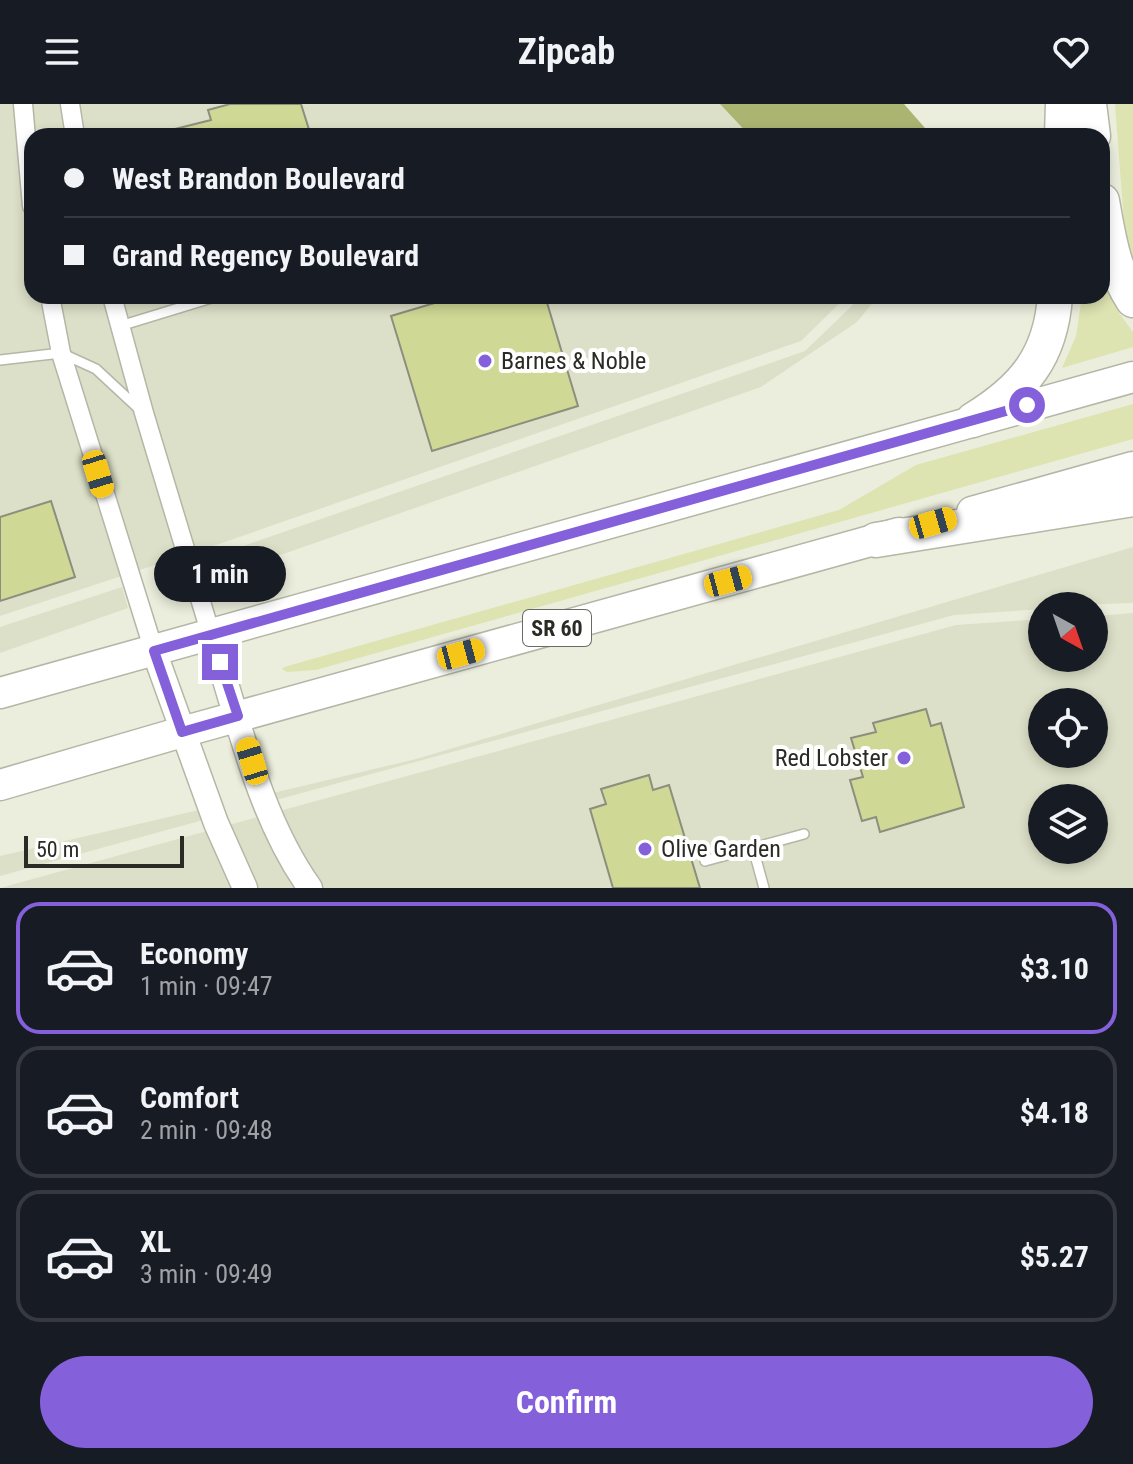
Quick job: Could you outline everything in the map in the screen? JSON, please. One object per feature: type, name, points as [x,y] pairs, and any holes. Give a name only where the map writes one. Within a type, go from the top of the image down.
[{"type":"highway","points":[[1062,128],[1063,104]]},
{"type":"highway","points":[[1089,104],[1092,128]]},
{"type":"highway","points":[[1110,248],[1133,300]]},
{"type":"highway","points":[[973,420],[1014,392],[1034,366],[1048,337],[1054,304]]},
{"type":"highway","points":[[0,693],[1133,377]]},
{"type":"highway","name":"SR 60","points":[[0,785],[1133,467]]},
{"type":"highway","points":[[876,540],[1133,499]]},
{"type":"street","points":[[23,104],[25,128]]},
{"type":"street","points":[[70,104],[74,128]]},
{"type":"street","points":[[52,304],[61,353],[154,651],[235,871],[245,888]]},
{"type":"street","points":[[114,304],[211,635],[269,816],[310,888]]},
{"type":"lane","points":[[120,326],[192,304]]},
{"type":"lane","points":[[0,360],[61,353],[96,369],[144,413]]},
{"type":"lane","points":[[705,861],[804,834]]},
{"type":"lane","points":[[753,848],[764,888]]},
{"type":"shaded area","points":[[0,104],[720,104],[742,128],[24,128],[24,304],[839,304],[801,341],[222,543],[0,616]]},
{"type":"shaded area","points":[[854,304],[872,304],[857,322],[761,387],[206,581],[200,561],[805,351]]},
{"type":"shaded area","points":[[1133,547],[1133,603],[1108,604],[1108,592],[1028,592],[1028,610],[954,615],[276,800],[273,793],[416,759]]},
{"type":"shaded area","points":[[122,587],[128,608],[0,653],[0,627]]},
{"type":"shaded area","points":[[1133,613],[1133,888],[0,888],[956,625],[1028,620],[1028,672],[1108,672],[1108,615]]},
{"type":"shaded area","points":[[199,810],[203,820],[0,876],[0,856]]},
{"type":"green space","points":[[720,104],[904,104],[925,128],[742,128]]},
{"type":"green space","points":[[1115,104],[1133,104],[1133,259],[1125,236]]},
{"type":"green space","points":[[1110,295],[1133,332],[1133,347],[1062,368],[1076,336],[1081,304],[1110,304]]},
{"type":"green space","points":[[1133,404],[1133,439],[316,670],[287,672],[282,669],[839,510],[916,465]]},
{"type":"building","points":[[230,104],[301,104],[308,128],[179,128],[211,120],[208,110]]},
{"type":"building","name":"Barnes & Noble","points":[[431,304],[547,304],[578,406],[432,451],[391,316]]},
{"type":"building","points":[[51,501],[75,577],[0,601],[0,517]]},
{"type":"building","name":"Red Lobster","points":[[926,709],[931,726],[941,723],[964,807],[880,832],[876,817],[862,821],[850,780],[863,777],[851,738],[876,732],[873,723]]},
{"type":"building","name":"Olive Garden","points":[[649,775],[653,790],[669,785],[700,888],[613,888],[590,809],[606,804],[601,789]]},
{"type":"place","name":"Barnes & Noble","points":[[485,361]]},
{"type":"place","name":"Red Lobster","points":[[904,758]]},
{"type":"place","name":"Olive Garden","points":[[645,849]]},
{"type":"route","points":[[220,662],[238,716],[182,732],[154,651],[1027,405]]}]
